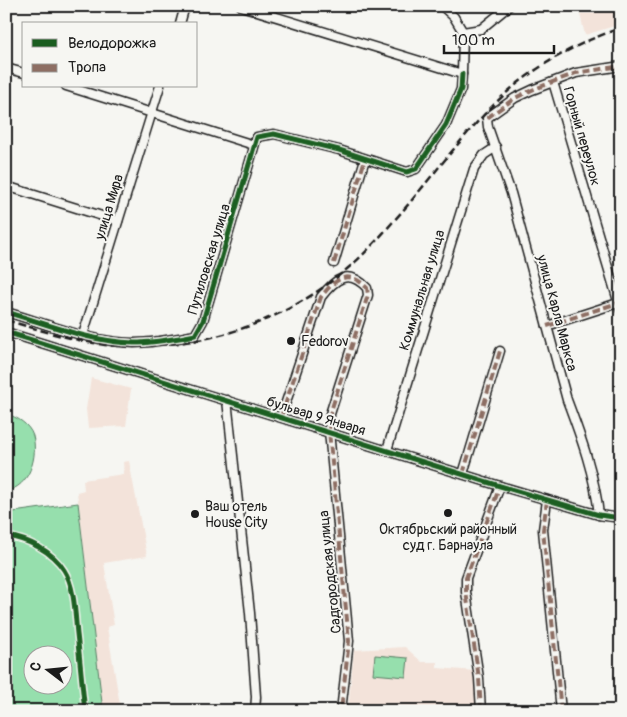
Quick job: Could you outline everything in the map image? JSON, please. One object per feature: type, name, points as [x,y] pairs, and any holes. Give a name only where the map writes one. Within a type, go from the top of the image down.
[{"type":"street","points":[[181,22],[186,6]]},
{"type":"street","points":[[242,6],[462,74]]},
{"type":"street","points":[[334,263],[365,159],[407,172],[416,170],[446,125],[462,88],[463,32],[454,17],[442,6]]},
{"type":"street","points":[[463,32],[481,29],[509,6]]},
{"type":"street","points":[[553,82],[576,74],[621,67]]},
{"type":"street","points":[[6,68],[22,72]]},
{"type":"street","name":"улица Карла Маркса","points":[[553,82],[515,98],[486,118],[511,193],[568,400],[579,431],[597,496],[599,515]]},
{"type":"street","name":"Горный переулок","points":[[553,82],[621,312]]},
{"type":"street","points":[[72,88],[254,145]]},
{"type":"street","name":"улица Мира","points":[[83,336],[159,88]]},
{"type":"street","name":"Путиловская улица","points":[[83,336],[132,343],[164,342],[195,335],[203,321],[257,136],[274,134],[339,150],[365,159]]},
{"type":"street","name":"Коммунальная улица","points":[[387,450],[474,169],[484,155],[496,147]]},
{"type":"street","points":[[6,186],[118,221]]},
{"type":"street","name":"Садгородская улица","points":[[281,417],[321,297],[333,284],[347,276],[354,278],[367,288],[368,295],[330,414],[329,431],[349,641],[341,711]]},
{"type":"street","points":[[547,326],[619,302]]},
{"type":"street","points":[[6,312],[83,336]]},
{"type":"street","name":"бульвар 9 Января","points":[[6,332],[329,431],[500,486],[599,515],[621,518]]},
{"type":"street","points":[[463,474],[500,351]]},
{"type":"street","points":[[227,400],[250,614],[256,697],[255,711]]},
{"type":"street","points":[[481,711],[479,678],[466,592],[466,578],[500,486]]},
{"type":"street","points":[[547,500],[543,530],[561,711]]},
{"type":"shaded area","points":[[578,6],[621,6],[621,24],[585,35]]},
{"type":"shaded area","points":[[91,378],[131,389],[126,426],[88,428],[86,409]]},
{"type":"shaded area","points":[[129,461],[147,556],[104,563],[114,625],[107,627],[121,711],[103,711],[77,492],[84,490],[83,480],[124,474],[123,462]]},
{"type":"shaded area","points":[[405,647],[422,662],[437,662],[437,668],[476,671],[476,711],[348,711],[354,650]]},
{"type":"green space","points":[[6,414],[18,419],[29,428],[33,436],[34,452],[30,470],[21,484],[6,491]]},
{"type":"green space","points":[[78,503],[103,711],[6,711],[6,513]]},
{"type":"green space","points":[[375,655],[408,658],[406,677],[373,674]]},
{"type":"railway","points":[[6,320],[93,343],[111,346],[136,346],[180,343],[207,338],[232,332],[281,312],[304,300],[359,259],[406,207],[474,126],[517,84],[544,64],[574,47],[621,28]]},
{"type":"marked path","points":[[487,118],[515,98],[532,90],[576,73],[621,66]]},
{"type":"marked path","points":[[334,263],[365,159]]},
{"type":"marked path","points":[[281,417],[321,297],[331,285],[342,278],[354,278],[367,288],[368,295],[330,414],[329,431],[349,641],[341,711]]},
{"type":"marked path","points":[[547,326],[621,302]]},
{"type":"marked path","points":[[463,474],[500,351]]},
{"type":"marked path","points":[[481,711],[479,678],[466,592],[466,578],[500,486]]},
{"type":"marked path","points":[[547,500],[543,530],[561,711]]},
{"type":"cycle path","points":[[6,312],[69,332],[118,342],[149,342],[195,335],[203,321],[257,137],[274,134],[339,150],[407,172],[416,169],[446,125],[461,89],[462,74]]},
{"type":"cycle path","points":[[6,332],[500,486],[599,515],[621,518]]},
{"type":"cycle path","points":[[6,536],[23,540],[39,547],[59,563],[68,577],[74,601],[85,711]]},
{"type":"place","name":"Fedorov","points":[[291,341]]},
{"type":"place","name":"Октябрьский районный суд г. Барнаула","points":[[448,513]]},
{"type":"place","name":"Ваш отель House City","points":[[195,514]]}]
